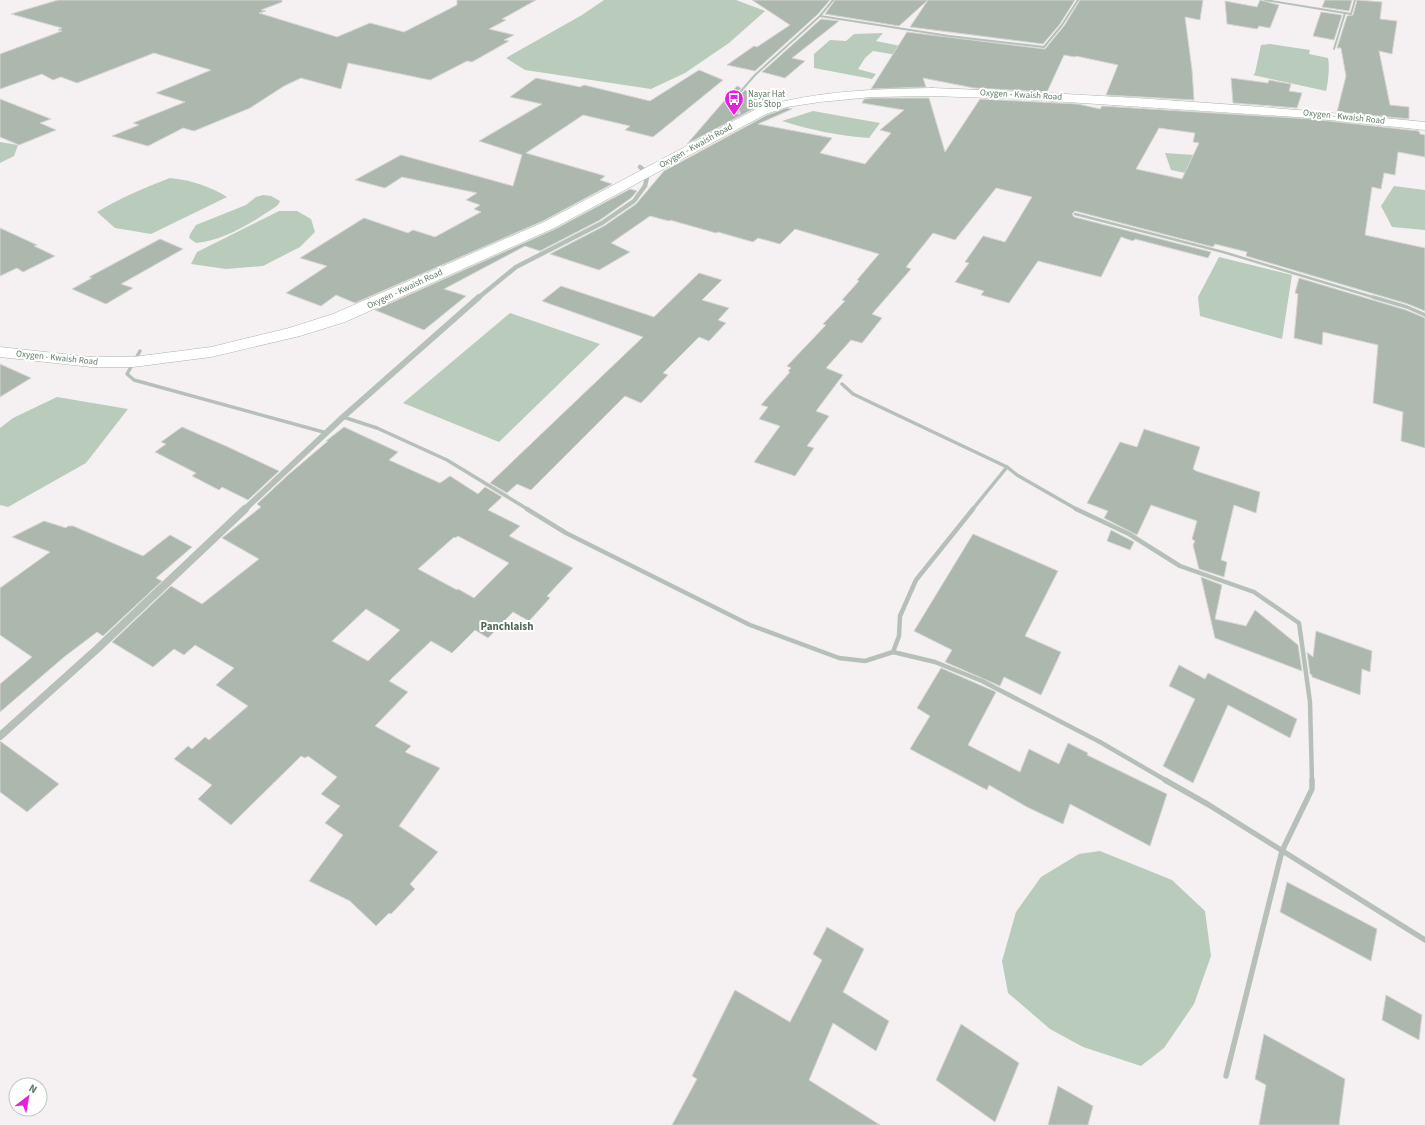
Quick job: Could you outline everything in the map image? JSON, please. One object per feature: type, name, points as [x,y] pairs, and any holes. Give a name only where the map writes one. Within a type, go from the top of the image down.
[{"type":"main road","name":"Oxygen - Kwaish Road","points":[[0,352],[91,362],[136,357],[212,352],[294,332],[339,318],[549,225],[644,170],[738,112],[791,98],[858,88],[930,86],[1029,89],[1273,106],[1425,121]]},
{"type":"main road","name":"Oxygen - Kwaish Road","points":[[644,170],[762,110],[813,99],[872,93],[932,92],[1021,95],[1311,114],[1425,126]]},
{"type":"main road","name":"Oxygen - Kwaish Road","points":[[0,343],[93,354],[136,357]]},
{"type":"street","points":[[738,112],[733,104],[734,99],[765,65],[820,16],[833,0]]},
{"type":"street","points":[[820,16],[949,36],[1044,47],[1062,25],[1078,0]]},
{"type":"street","points":[[1265,0],[1352,14],[1355,0]]},
{"type":"street","points":[[1296,5],[1298,0]]},
{"type":"street","points":[[1334,49],[1345,13]]},
{"type":"street","points":[[0,736],[97,649],[343,417],[482,294],[516,267],[602,223],[634,201],[645,186],[644,170]]},
{"type":"street","points":[[1075,214],[1222,252],[1407,307],[1425,315]]},
{"type":"street","points":[[136,357],[127,374],[134,380],[327,433]]},
{"type":"street","points":[[842,384],[853,394],[1007,467],[1017,475],[1085,514],[1129,534],[1180,566],[1254,592],[1299,623],[1310,702],[1312,789],[1282,851],[1226,1076]]},
{"type":"street","points":[[343,417],[377,428],[447,460],[566,533],[750,625],[839,658],[865,661],[892,652],[935,662],[982,681],[1100,742],[1209,805],[1425,940]]},
{"type":"street","points":[[892,652],[899,636],[900,616],[916,580],[1007,467]]},
{"type":"shaded area","points":[[604,0],[736,0],[765,11],[729,43],[685,73],[651,89],[525,70],[506,58],[582,15]]},
{"type":"shaded area","points":[[883,33],[876,41],[920,50],[915,58],[873,51],[865,58],[858,69],[876,74],[872,79],[814,68],[814,54],[830,40],[846,41],[854,34]]},
{"type":"shaded area","points":[[1270,44],[1310,50],[1309,54],[1328,58],[1329,65],[1326,91],[1253,75],[1255,73],[1261,45]]},
{"type":"shaded area","points":[[813,111],[880,123],[869,138],[825,132],[782,121]]},
{"type":"shaded area","points":[[0,142],[18,145],[14,156],[0,163]]},
{"type":"shaded area","points":[[1165,153],[1194,155],[1200,176],[1171,170]]},
{"type":"shaded area","points":[[170,178],[200,184],[227,197],[151,234],[115,228],[97,212],[114,202]]},
{"type":"shaded area","points":[[1394,186],[1425,190],[1425,230],[1392,227],[1381,206]]},
{"type":"shaded area","points":[[263,195],[271,196],[280,201],[278,205],[249,224],[228,234],[207,241],[196,243],[189,238],[196,225],[246,205],[256,197]]},
{"type":"shaded area","points":[[279,211],[297,211],[311,219],[315,232],[300,247],[263,266],[226,269],[191,264],[197,252]]},
{"type":"shaded area","points":[[1219,257],[1292,275],[1282,339],[1200,316],[1198,297]]},
{"type":"shaded area","points":[[510,313],[600,344],[499,442],[403,403]]},
{"type":"shaded area","points":[[57,397],[128,409],[86,463],[8,507],[0,505],[0,428],[13,418]]},
{"type":"shaded area","points":[[1100,851],[1172,880],[1205,911],[1211,956],[1194,1004],[1164,1048],[1141,1066],[1083,1047],[1050,1029],[1008,993],[1002,961],[1016,912],[1041,877],[1079,854]]},
{"type":"building","points":[[58,0],[282,0],[282,2],[261,10],[266,11],[259,13],[337,37],[370,23],[404,32],[457,5],[457,0],[536,0],[502,19],[506,20],[489,29],[514,35],[504,40],[509,41],[472,62],[467,61],[430,80],[348,63],[341,89],[301,78],[284,86],[250,108],[194,131],[183,128],[148,146],[112,136],[139,125],[133,123],[185,102],[156,93],[211,70],[154,53],[77,83],[61,77],[53,80],[42,74],[0,89],[0,54],[62,31],[58,30],[62,28],[11,14]]},
{"type":"building","points":[[752,0],[830,0],[818,14],[755,71],[727,65],[754,46],[757,47],[790,25]]},
{"type":"building","points":[[835,0],[928,0],[899,26],[825,14]]},
{"type":"building","points":[[928,0],[1075,0],[1060,24],[1043,44],[910,27]]},
{"type":"building","points":[[1080,0],[1203,0],[1200,20],[1185,17],[1192,70],[1194,100],[1106,95],[1118,65],[1076,56],[1064,55],[1047,92],[974,88],[923,78],[926,87],[871,89],[907,32],[1045,49],[1064,26]]},
{"type":"building","points":[[1260,0],[1279,5],[1270,28],[1259,26],[1257,29],[1227,24],[1225,1],[1257,7]]},
{"type":"building","points":[[1325,0],[1352,0],[1349,11],[1322,7]]},
{"type":"building","points":[[1357,0],[1382,2],[1380,19],[1397,21],[1392,54],[1379,51],[1390,105],[1409,107],[1409,119],[1337,112],[1346,76],[1341,48],[1337,48],[1347,16],[1353,15]]},
{"type":"building","points":[[1321,12],[1342,15],[1334,40],[1313,36]]},
{"type":"building","points":[[821,19],[839,21],[792,58],[805,61],[785,78],[762,72]]},
{"type":"building","points":[[699,70],[723,80],[653,137],[625,130],[630,126],[583,115],[526,153],[605,176],[600,180],[612,184],[543,221],[355,303],[336,295],[321,306],[286,293],[327,266],[300,258],[364,218],[408,233],[413,230],[435,237],[481,212],[474,209],[480,205],[466,200],[477,193],[402,177],[385,188],[355,180],[401,155],[513,186],[522,155],[479,141],[542,104],[510,97],[536,78],[580,87],[584,85],[650,101]]},
{"type":"building","points":[[1231,78],[1268,83],[1269,80],[1291,84],[1289,91],[1302,93],[1297,108],[1233,103]]},
{"type":"building","points":[[737,86],[741,88],[732,98],[731,104],[737,114],[740,114],[740,112],[736,104],[736,100],[745,90],[775,102],[757,107],[687,144]]},
{"type":"building","points":[[929,98],[945,152],[980,99],[1078,104],[1100,109],[1102,106],[1311,119],[1419,131],[1420,134],[1425,135],[1425,157],[1398,152],[1395,175],[1384,173],[1381,189],[1372,187],[1365,235],[1425,248],[1425,311],[1408,304],[1246,256],[1247,252],[1215,244],[1213,247],[1075,211],[1072,214],[1074,217],[1211,252],[1208,258],[1135,239],[1133,241],[1121,237],[1101,277],[1038,261],[1009,303],[981,295],[984,291],[955,282],[969,263],[965,262],[983,236],[1005,242],[1032,197],[996,188],[955,240],[933,233],[906,267],[911,269],[872,314],[882,318],[862,343],[851,340],[826,368],[843,375],[816,411],[829,416],[807,446],[814,448],[795,476],[754,462],[780,426],[759,419],[768,407],[761,405],[790,372],[788,371],[791,368],[787,366],[826,325],[823,324],[845,301],[842,300],[859,281],[857,280],[879,254],[795,229],[780,244],[758,238],[753,242],[650,216],[611,243],[630,252],[599,270],[550,254],[604,226],[636,204],[664,171],[767,115],[787,108],[792,109],[758,124],[832,138],[820,153],[865,164],[891,133],[880,130],[904,110],[862,103],[864,99]],"holes":[[[1159,128],[1195,133],[1193,142],[1199,143],[1182,179],[1136,169]]]},
{"type":"building","points":[[0,99],[51,119],[40,123],[56,130],[19,145],[0,137]]},
{"type":"building","points":[[630,189],[637,191],[631,198],[600,220],[540,251],[525,246],[444,289],[466,296],[424,330],[375,310],[555,229]]},
{"type":"building","points":[[0,228],[37,245],[34,246],[55,256],[23,272],[17,268],[0,276]]},
{"type":"building","points":[[160,239],[183,249],[121,284],[133,288],[106,304],[72,289],[92,278],[89,277]]},
{"type":"building","points":[[699,273],[722,280],[702,300],[729,308],[718,320],[726,323],[709,341],[699,337],[663,373],[668,375],[641,403],[625,396],[531,490],[517,484],[507,493],[490,483],[643,337],[542,301],[561,286],[654,317]]},
{"type":"building","points":[[1299,278],[1406,310],[1425,318],[1425,448],[1401,441],[1403,412],[1373,403],[1378,345],[1323,332],[1322,345],[1294,338],[1298,294],[1295,293]]},
{"type":"building","points":[[0,364],[31,378],[0,397]]},
{"type":"building","points":[[182,427],[279,471],[248,500],[222,487],[219,490],[192,476],[196,473],[155,452],[166,444],[161,442]]},
{"type":"building","points":[[344,427],[398,452],[389,460],[440,483],[450,476],[478,494],[485,487],[502,497],[488,510],[520,526],[509,536],[573,568],[547,596],[550,598],[529,621],[513,612],[488,638],[475,630],[452,653],[431,641],[389,681],[408,692],[375,726],[411,746],[405,752],[440,768],[399,826],[438,852],[410,884],[415,889],[391,914],[389,913],[376,926],[350,901],[309,881],[343,835],[325,823],[340,806],[321,794],[337,777],[308,756],[305,758],[301,756],[231,825],[198,799],[212,785],[174,759],[188,746],[192,749],[205,737],[209,740],[248,706],[216,685],[234,668],[195,645],[184,655],[174,649],[153,667],[112,642],[171,586],[202,604],[259,559],[222,538],[261,507],[257,504],[328,441],[326,441]],"holes":[[[458,536],[509,563],[474,598],[418,569],[454,537],[455,538]],[[366,609],[400,630],[368,661],[332,641]]]},
{"type":"building","points":[[1144,429],[1200,447],[1193,469],[1196,471],[1260,492],[1256,513],[1234,505],[1221,560],[1227,562],[1224,577],[1199,569],[1193,545],[1195,541],[1192,539],[1197,521],[1151,505],[1137,535],[1104,518],[1108,511],[1087,503],[1120,442],[1137,447]]},
{"type":"building","points":[[44,521],[66,528],[68,526],[73,526],[143,556],[170,535],[192,547],[156,578],[162,581],[103,636],[97,632],[64,657],[0,712],[0,684],[32,657],[0,635],[0,588],[50,552],[12,537]]},
{"type":"building","points":[[1111,530],[1134,542],[1130,550],[1107,541]]},
{"type":"building","points":[[973,534],[1058,571],[1025,636],[1061,652],[1041,695],[1004,677],[1000,686],[945,662],[952,650],[914,631]]},
{"type":"building","points":[[1201,577],[1222,585],[1215,619],[1246,626],[1255,610],[1298,645],[1302,671],[1215,638]]},
{"type":"building","points":[[1316,631],[1372,651],[1370,672],[1362,669],[1360,695],[1312,677],[1310,674],[1307,652],[1313,657]]},
{"type":"building","points":[[1179,665],[1205,679],[1208,673],[1297,719],[1290,738],[1228,705],[1193,783],[1163,766],[1195,699],[1169,686]]},
{"type":"building","points":[[941,668],[996,692],[968,745],[1020,772],[1029,749],[1059,764],[1068,743],[1088,753],[1087,755],[1167,794],[1150,846],[1070,804],[1063,824],[1027,807],[989,785],[987,790],[910,749],[930,716],[917,708]]},
{"type":"building","points":[[0,741],[59,784],[27,812],[0,792]]},
{"type":"building","points":[[1287,882],[1377,929],[1371,961],[1280,912]]},
{"type":"building","points":[[827,927],[864,949],[843,992],[889,1021],[876,1051],[833,1023],[809,1080],[880,1125],[672,1125],[697,1079],[692,1076],[735,990],[790,1022],[822,960],[813,954]]},
{"type":"building","points":[[1386,995],[1422,1015],[1419,1040],[1382,1020]]},
{"type":"building","points":[[961,1024],[1019,1063],[995,1122],[936,1080]]},
{"type":"building","points":[[1264,1034],[1345,1079],[1339,1125],[1259,1125],[1266,1085],[1255,1079]]},
{"type":"building","points":[[1058,1086],[1093,1106],[1088,1125],[1048,1125]]},
{"type":"place","name":"Nayar Hat Bus Stop","points":[[734,116]]},
{"type":"district","name":"Panchlaish","points":[[507,626]]}]
